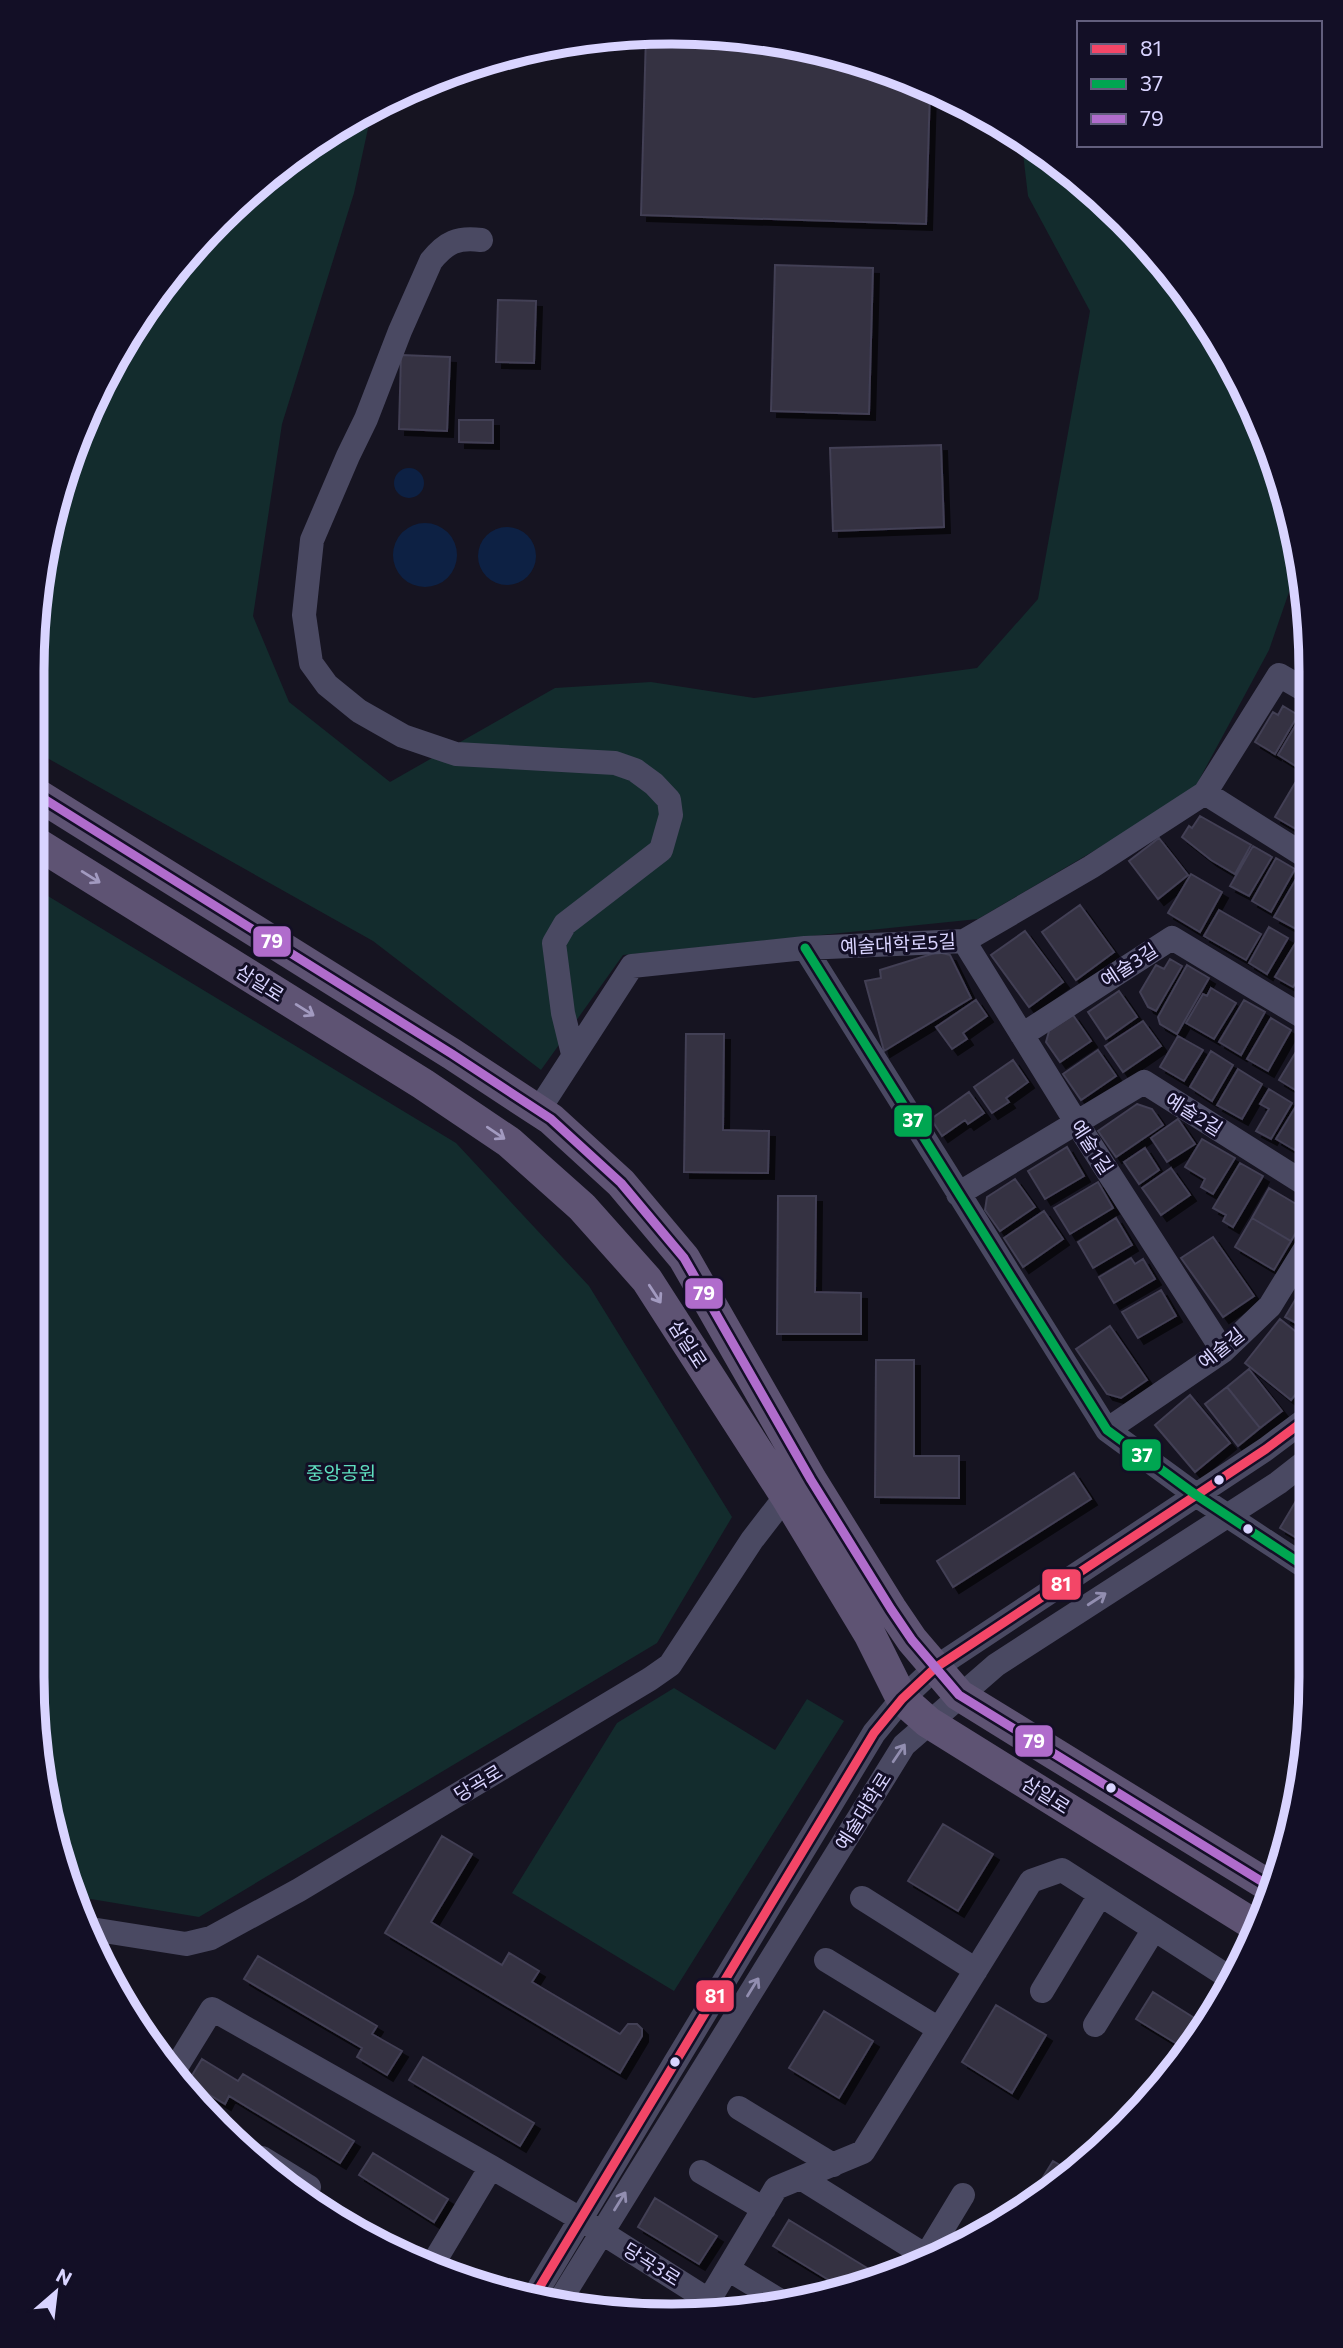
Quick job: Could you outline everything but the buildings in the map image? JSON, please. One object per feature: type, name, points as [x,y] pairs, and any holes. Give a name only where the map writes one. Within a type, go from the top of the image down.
[{"type":"main road","name":"삼일로","points":[[44,799],[452,1054],[538,1111],[621,1182],[684,1258],[826,1503],[891,1609],[935,1668],[960,1695],[1264,1883]]},
{"type":"main road","name":"삼일로","points":[[44,848],[423,1084],[509,1142],[582,1207],[647,1280],[786,1496],[870,1635],[902,1699],[928,1722],[1249,1922]]},
{"type":"street","points":[[481,240],[461,238],[437,253],[405,319],[366,419],[312,540],[304,615],[306,641],[311,663],[327,685],[359,711],[403,736],[456,754],[615,763],[635,770],[654,784],[668,800],[671,815],[661,850],[565,923],[554,943],[562,1013],[573,1054]]},
{"type":"street","name":"예술대학로5길","points":[[538,1111],[632,966],[805,948],[964,942],[1091,867],[1205,793],[1279,675],[1299,687]]},
{"type":"street","points":[[1205,793],[1299,852]]},
{"type":"street","name":"예술3길","points":[[1022,1035],[1172,938],[1299,1014]]},
{"type":"street","name":"예술1길","points":[[964,942],[1223,1351]]},
{"type":"street","points":[[805,948],[1107,1430],[1196,1495],[1299,1563]]},
{"type":"street","name":"예술2길","points":[[1076,1122],[1144,1083],[1299,1180]]},
{"type":"street","points":[[958,1194],[1076,1122]]},
{"type":"street","name":"예술길","points":[[1107,1430],[1223,1351],[1270,1306],[1299,1259]]},
{"type":"street","name":"예술대학로","points":[[562,2294],[591,2226],[874,1733],[902,1699],[935,1668],[1266,1449],[1299,1424]]},
{"type":"street","name":"예술대학로","points":[[540,2290],[591,2226],[904,1745],[996,1665],[1228,1516],[1299,1467]]},
{"type":"street","name":"당곡로","points":[[98,1930],[186,1944],[211,1938],[299,1890],[650,1679],[670,1665],[752,1540],[786,1496]]},
{"type":"street","points":[[715,2303],[728,2269],[776,2188],[863,2152],[1031,1881],[1062,1870],[1224,1974]]},
{"type":"street","points":[[1042,1991],[1100,1895]]},
{"type":"street","points":[[862,1898],[976,1970]]},
{"type":"street","points":[[1095,2025],[1154,1929]]},
{"type":"street","points":[[826,1960],[939,2029]]},
{"type":"street","name":"당곡3로","points":[[178,2065],[212,2009],[591,2226],[713,2303]]},
{"type":"street","points":[[739,2108],[833,2165]]},
{"type":"street","points":[[436,2258],[491,2168]]},
{"type":"street","points":[[701,2172],[764,2209]]},
{"type":"street","points":[[288,2174],[309,2187]]},
{"type":"street","points":[[801,2178],[920,2252]]},
{"type":"street","points":[[931,2248],[963,2195]]},
{"type":"street","points":[[728,2269],[772,2296]]},
{"type":"green space","points":[[369,122],[354,193],[282,424],[253,616],[289,702],[390,782],[555,688],[651,682],[754,698],[977,668],[1038,599],[1090,311],[1028,196],[1023,152],[1054,173],[1085,200],[1115,228],[1170,289],[1215,358],[1251,431],[1278,509],[1293,582],[1269,650],[1192,793],[978,919],[623,955],[541,1070],[373,941],[44,756],[45,630],[49,590],[65,509],[92,431],[128,358],[173,289],[228,228],[289,173]]},
{"type":"green space","name":"중앙공원","points":[[44,894],[456,1143],[589,1286],[732,1517],[657,1643],[199,1917],[85,1898],[65,1839],[49,1758],[44,1676]]},
{"type":"green space","points":[[674,1688],[775,1750],[807,1699],[844,1721],[674,1991],[512,1893],[617,1723]]},
{"type":"water","points":[[409,468],[415,469],[423,477],[423,489],[415,497],[409,498],[403,497],[395,489],[394,483],[395,477],[403,469]]},
{"type":"water","points":[[419,523],[431,523],[448,532],[455,543],[455,567],[448,578],[431,587],[419,587],[407,582],[398,573],[393,561],[393,549],[398,537],[407,528]]},
{"type":"water","points":[[501,527],[513,527],[528,535],[536,550],[536,562],[528,577],[513,585],[501,585],[486,577],[478,562],[478,550],[486,535]]},
{"type":"transit line","name":"79","points":[[44,799],[452,1054],[551,1119],[621,1183],[684,1258],[811,1480],[891,1609],[912,1640],[959,1695],[1264,1883]]},
{"type":"transit line","name":"37","points":[[805,948],[1107,1430],[1196,1495],[1299,1563]]},
{"type":"transit line","name":"81","points":[[538,2290],[874,1733],[902,1699],[935,1668],[1266,1449],[1299,1424]]}]
